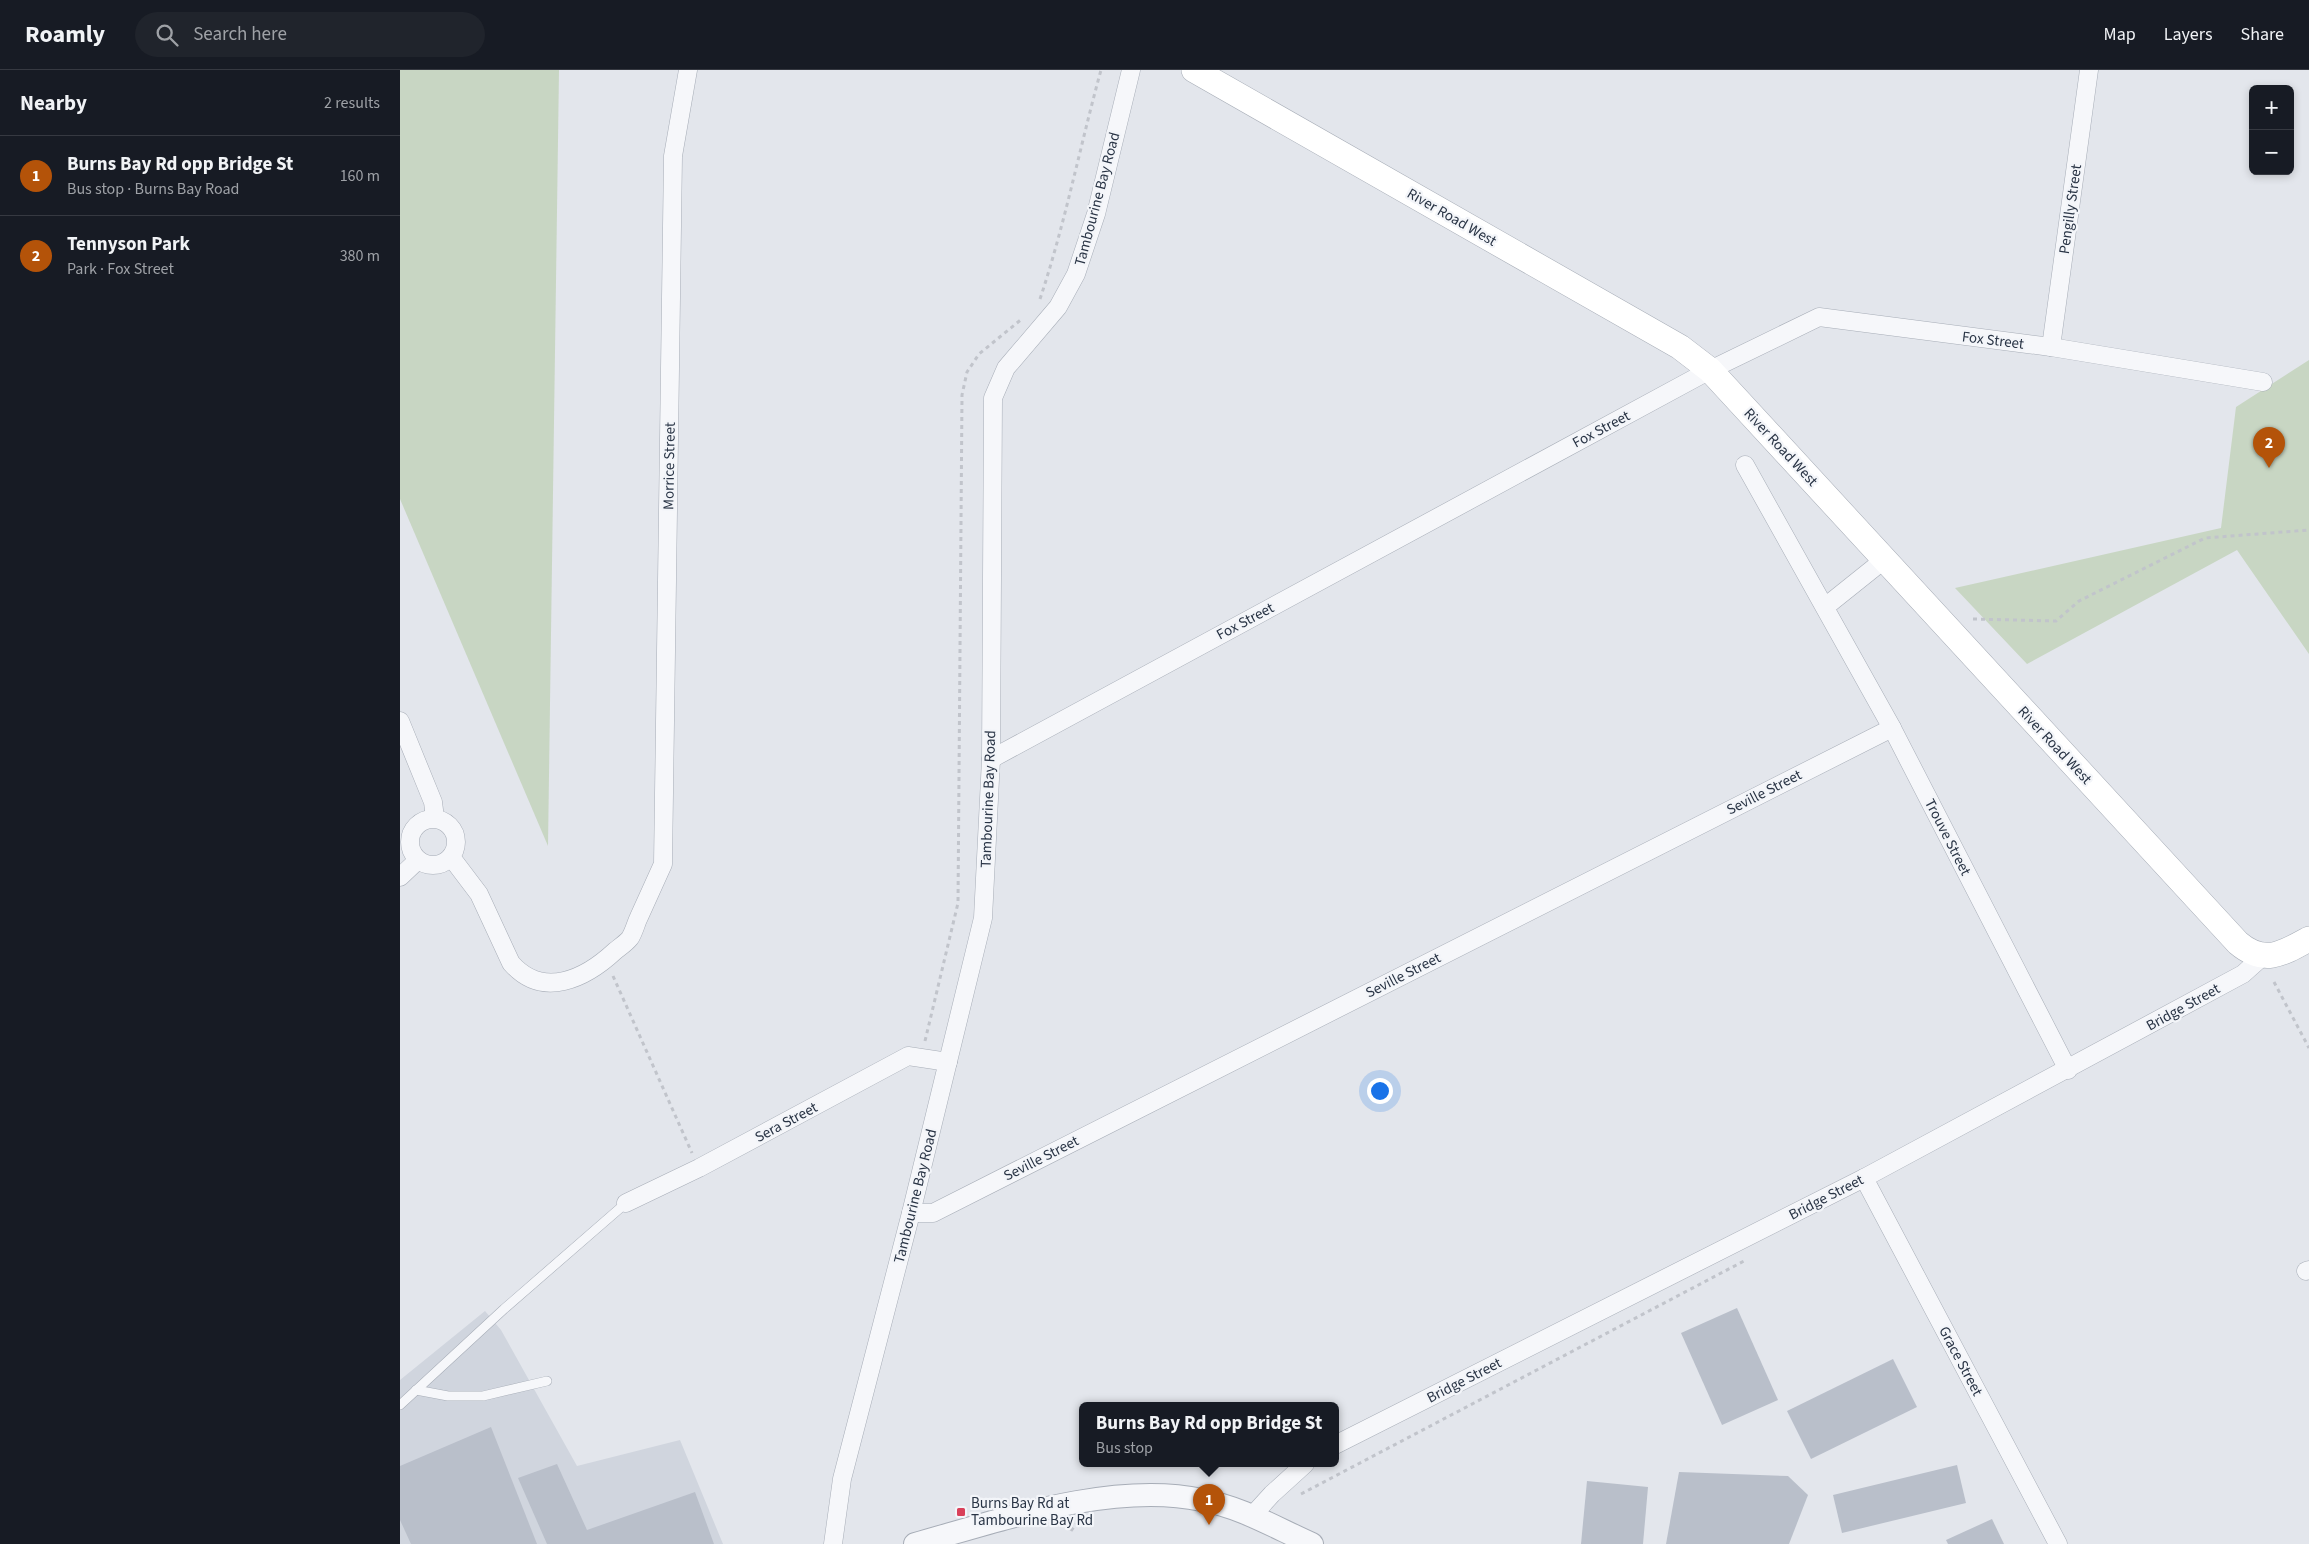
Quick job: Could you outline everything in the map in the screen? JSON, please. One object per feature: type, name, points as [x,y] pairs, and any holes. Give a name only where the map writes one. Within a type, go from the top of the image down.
[{"type":"main road","name":"River Road West","points":[[1194,70],[1680,347],[1710,370],[2238,943],[2248,952],[2262,957]]},
{"type":"main road","name":"Bridge Street","points":[[2262,957],[2278,954],[2309,940]]},
{"type":"street","name":"Morrice Street","points":[[606,959],[630,937],[663,864],[673,156],[688,70]]},
{"type":"street","name":"Tambourine Bay Road","points":[[833,1544],[842,1478],[912,1213],[983,918],[991,759],[993,398],[1006,368],[1058,307],[1076,274],[1096,214],[1131,70]]},
{"type":"street","name":"Pengilly Street","points":[[2051,347],[2090,70]]},
{"type":"street","name":"Fox Street","points":[[991,759],[1710,370],[1819,317],[2051,347],[2263,382]]},
{"type":"street","name":"Trouve Street","points":[[1745,464],[1892,728],[2068,1070]]},
{"type":"street","points":[[1825,607],[1885,559]]},
{"type":"street","points":[[400,721],[433,802],[435,818]]},
{"type":"street","name":"Seville Street","points":[[912,1213],[933,1213],[1892,728]]},
{"type":"street","points":[[435,818],[442,820],[453,830],[457,844],[451,857],[438,865],[427,865],[418,860],[410,847],[412,833],[421,822],[435,818]]},
{"type":"street","points":[[451,857],[479,894],[511,963],[518,971],[543,983],[561,982],[572,980],[606,959]]},
{"type":"street","points":[[400,877],[418,860]]},
{"type":"street","name":"Bridge Street","points":[[1339,1443],[1864,1178],[2068,1070],[2243,974],[2262,957]]},
{"type":"street","name":"Sera Street","points":[[626,1203],[699,1168],[908,1056],[948,1062]]},
{"type":"street","name":"Grace Street","points":[[1864,1178],[2058,1544]]},
{"type":"street","points":[[1252,1516],[1272,1494],[1302,1467]]},
{"type":"street","points":[[915,1544],[1070,1504],[1122,1495],[1150,1494],[1202,1499],[1252,1516],[1312,1544]]},
{"type":"lane","points":[[400,1405],[504,1308],[626,1203]]},
{"type":"lane","points":[[416,1390],[448,1396],[483,1396],[547,1381]]},
{"type":"path","points":[[1973,619],[2056,621],[2079,601],[2205,538],[2309,530]]},
{"type":"path","points":[[606,959],[699,1168]]},
{"type":"path","points":[[2274,982],[2309,1048]]},
{"type":"path","points":[[1296,1496],[1746,1260]]},
{"type":"shaded area","points":[[485,1311],[501,1330],[577,1466],[680,1440],[723,1544],[400,1544],[400,1380]]},
{"type":"green space","points":[[400,70],[559,70],[548,846],[400,499]]},
{"type":"green space","points":[[2309,360],[2309,654],[2237,550],[2027,664],[1955,588],[2221,528],[2236,407]]},
{"type":"building","points":[[1737,1308],[1778,1400],[1722,1425],[1681,1333]]},
{"type":"building","points":[[1893,1359],[1917,1407],[1811,1459],[1787,1411]]},
{"type":"building","points":[[491,1427],[537,1544],[411,1544],[400,1520],[400,1466]]},
{"type":"building","points":[[557,1464],[587,1530],[695,1492],[714,1544],[547,1544],[518,1478]]},
{"type":"building","points":[[1957,1465],[1966,1503],[1842,1533],[1833,1495]]},
{"type":"building","points":[[1679,1472],[1788,1476],[1808,1495],[1789,1544],[1666,1544]]},
{"type":"building","points":[[1587,1481],[1648,1487],[1643,1544],[1581,1544]]},
{"type":"building","points":[[1992,1519],[2004,1544],[1948,1544],[1946,1540]]},
{"type":"place","name":"Tennyson Park","points":[[2269,468]]},
{"type":"place","name":"Burns Bay Rd at Tambourine Bay Rd","points":[[961,1512]]},
{"type":"place","name":"Burns Bay Rd opp Bridge St","points":[[1209,1525]]}]
